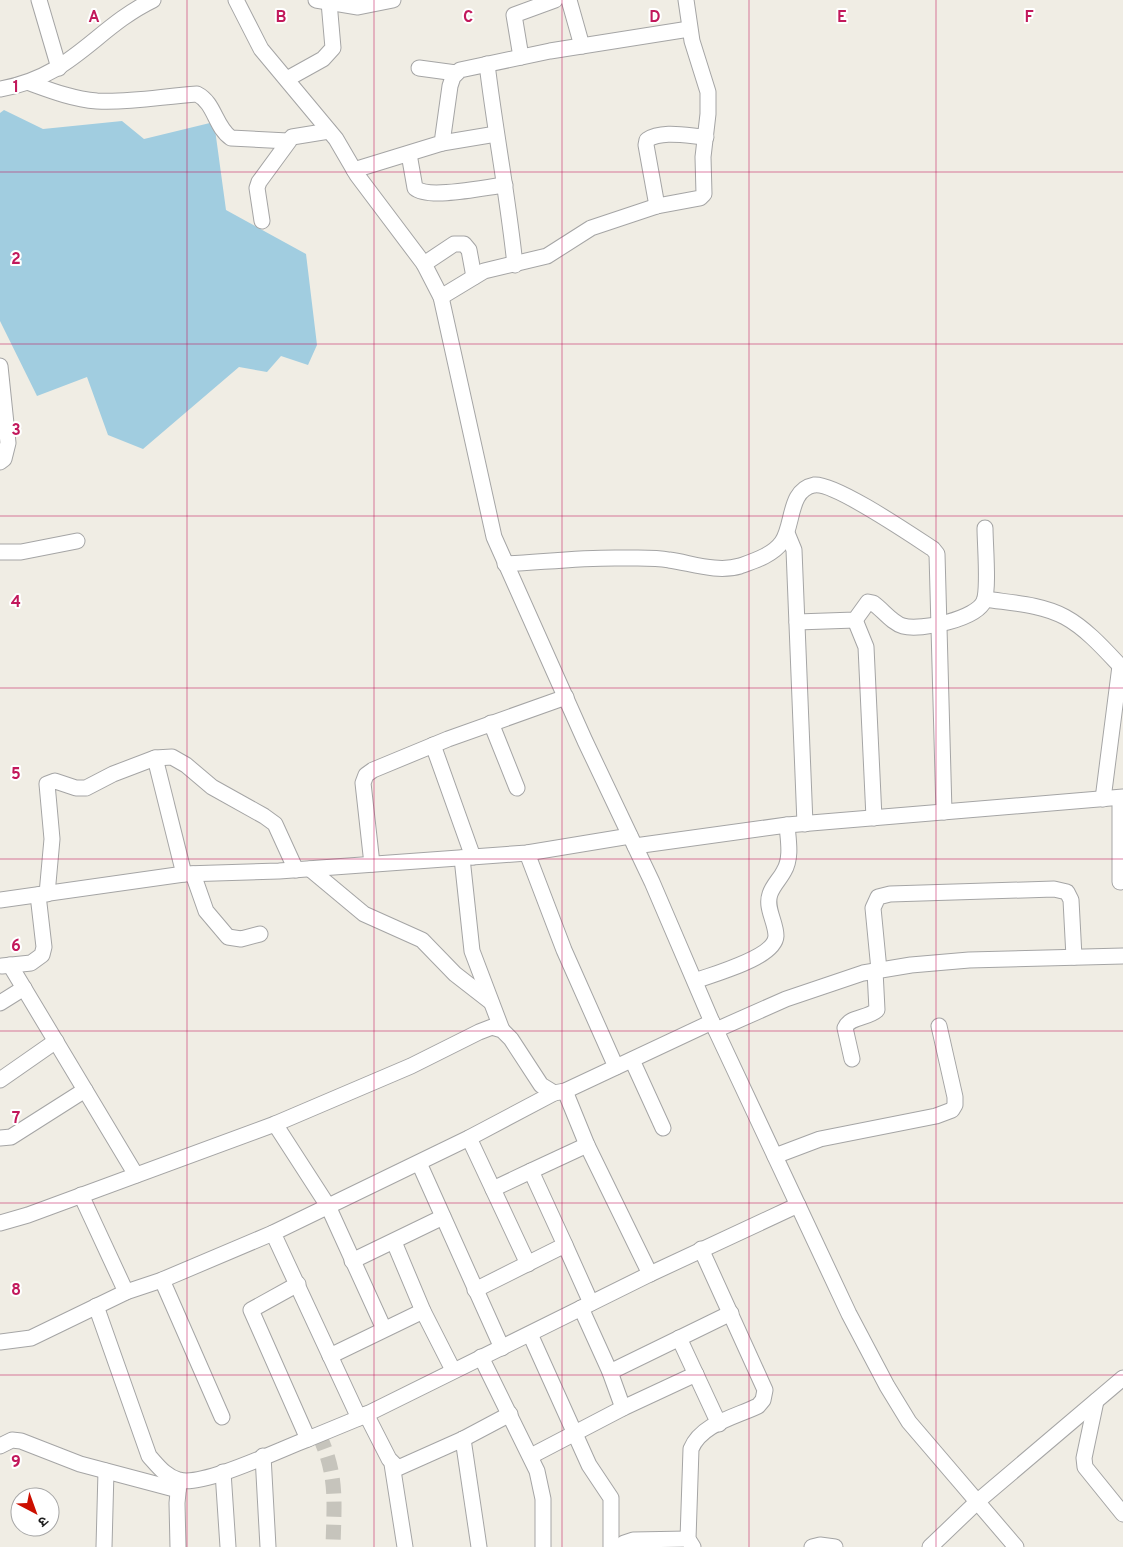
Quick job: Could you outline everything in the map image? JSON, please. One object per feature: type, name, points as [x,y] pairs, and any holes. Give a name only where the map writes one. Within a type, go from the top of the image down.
[{"type":"street","points":[[39,0],[60,68]]},
{"type":"street","points":[[0,89],[30,82],[60,68],[129,6],[154,0]]},
{"type":"street","points":[[236,0],[262,49],[329,131],[354,170],[424,264],[441,297],[494,537],[633,841],[714,1026],[849,1314],[887,1386],[909,1422],[1016,1547]]},
{"type":"street","points":[[287,79],[323,59],[333,48],[322,1],[358,7],[393,0]]},
{"type":"street","points":[[522,57],[514,15],[555,0]]},
{"type":"street","points":[[569,0],[582,46]]},
{"type":"street","points":[[441,297],[484,272],[547,256],[591,228],[657,206],[695,199],[704,194],[708,92],[689,29],[686,0]]},
{"type":"street","points":[[419,68],[456,73],[522,57],[689,29]]},
{"type":"street","points":[[487,64],[515,265]]},
{"type":"street","points":[[442,143],[450,86],[456,73]]},
{"type":"street","points":[[30,82],[60,94],[97,101],[123,101],[198,94],[210,105],[221,128],[231,138],[288,141]]},
{"type":"street","points":[[262,221],[259,182],[288,141],[298,135],[329,131]]},
{"type":"street","points":[[354,170],[442,143],[496,134]]},
{"type":"street","points":[[657,206],[646,145],[647,140],[652,137],[667,135],[706,137]]},
{"type":"street","points":[[409,154],[416,188],[419,192],[446,192],[505,185]]},
{"type":"street","points":[[424,264],[454,244],[464,244],[469,250],[474,277]]},
{"type":"street","points":[[0,366],[8,443],[4,459],[0,462]]},
{"type":"street","points":[[506,564],[622,558],[668,559],[723,569],[740,566],[774,551],[787,533],[798,495],[814,485],[834,490],[901,528],[933,549],[937,554],[944,812]]},
{"type":"street","points":[[855,620],[868,602],[873,603],[902,626],[922,628],[938,625],[975,612],[985,599],[985,528]]},
{"type":"street","points":[[787,533],[794,550],[805,824]]},
{"type":"street","points":[[0,552],[21,552],[77,541]]},
{"type":"street","points":[[985,599],[1035,607],[1067,618],[1102,647],[1122,668],[1103,799]]},
{"type":"street","points":[[797,622],[855,620]]},
{"type":"street","points":[[855,620],[866,647],[874,818]]},
{"type":"street","points":[[372,864],[363,783],[366,775],[372,770],[433,745],[566,697]]},
{"type":"street","points":[[491,723],[517,788]]},
{"type":"street","points":[[433,745],[468,858],[470,939],[502,1030],[511,1039],[541,1085],[560,1092],[650,1274]]},
{"type":"street","points":[[5,966],[31,963],[39,959],[43,952],[43,895],[52,839],[47,784],[55,781],[76,788],[86,788],[113,774],[155,758],[172,757],[180,760],[212,787],[264,816],[280,831],[303,869],[358,910],[422,940],[455,974],[491,1002]]},
{"type":"street","points":[[155,758],[188,874],[206,911],[228,937],[241,939],[260,934]]},
{"type":"street","points":[[0,900],[188,874],[303,869],[468,858],[787,825],[1121,798],[1120,882]]},
{"type":"street","points":[[695,981],[755,958],[772,947],[776,939],[776,932],[769,900],[770,893],[785,870],[788,861],[787,825]]},
{"type":"street","points":[[527,853],[564,950],[616,1067]]},
{"type":"street","points":[[852,1059],[845,1028],[850,1021],[873,1014],[877,1010],[877,970],[873,908],[878,898],[890,894],[1054,889],[1067,892],[1071,900],[1074,957]]},
{"type":"street","points":[[0,1342],[32,1338],[126,1292],[162,1280],[273,1233],[419,1163],[560,1092],[714,1026],[786,999],[877,970],[911,964],[969,960],[1123,956]]},
{"type":"street","points":[[5,966],[24,988],[136,1175]]},
{"type":"street","points":[[0,1003],[24,988]]},
{"type":"street","points":[[775,1156],[820,1139],[936,1116],[952,1110],[955,1105],[955,1097],[939,1026]]},
{"type":"street","points":[[0,1223],[81,1196],[275,1124],[411,1066],[478,1032],[492,1027],[502,1030]]},
{"type":"street","points":[[0,1080],[56,1041]]},
{"type":"street","points":[[632,1060],[663,1128]]},
{"type":"street","points":[[0,1138],[11,1137],[85,1090]]},
{"type":"street","points":[[275,1124],[328,1206],[384,1329]]},
{"type":"street","points":[[469,1138],[528,1264]]},
{"type":"street","points":[[493,1189],[587,1145]]},
{"type":"street","points":[[419,1163],[502,1348]]},
{"type":"street","points":[[531,1171],[565,1245],[624,1408]]},
{"type":"street","points":[[81,1196],[126,1292]]},
{"type":"street","points":[[0,1446],[12,1440],[20,1441],[106,1471],[179,1485],[200,1481],[363,1416],[650,1274],[798,1205]]},
{"type":"street","points":[[352,1261],[443,1217]]},
{"type":"street","points":[[273,1233],[330,1356],[392,1464],[404,1547]]},
{"type":"street","points":[[394,1242],[423,1311],[453,1370]]},
{"type":"street","points":[[475,1290],[565,1245]]},
{"type":"street","points":[[620,1547],[624,1542],[633,1540],[690,1543],[691,1449],[698,1436],[758,1406],[763,1400],[765,1390],[701,1250]]},
{"type":"street","points":[[162,1280],[222,1417]]},
{"type":"street","points":[[298,1284],[251,1310],[308,1439]]},
{"type":"street","points":[[96,1306],[149,1456],[163,1472],[179,1485]]},
{"type":"street","points":[[330,1356],[423,1311]]},
{"type":"street","points":[[610,1372],[731,1313]]},
{"type":"street","points":[[530,1334],[577,1433],[589,1465],[611,1498],[611,1547]]},
{"type":"street","points":[[679,1338],[719,1424]]},
{"type":"street","points":[[481,1357],[531,1456],[541,1484],[543,1499],[543,1547]]},
{"type":"street","points":[[531,1456],[624,1408],[696,1374]]},
{"type":"street","points":[[930,1547],[978,1501],[1123,1378]]},
{"type":"street","points":[[1096,1401],[1084,1458],[1085,1467],[1123,1514]]},
{"type":"street","points":[[392,1464],[395,1467],[403,1467],[463,1439],[510,1414]]},
{"type":"street","points":[[463,1439],[479,1547]]},
{"type":"street","points":[[263,1456],[268,1547]]},
{"type":"street","points":[[104,1547],[106,1471]]},
{"type":"street","points":[[224,1472],[228,1547]]},
{"type":"street","points":[[178,1547],[179,1485]]},
{"type":"street","points":[[812,1547],[834,1547]]},
{"type":"water","points":[[4,110],[43,129],[122,121],[144,139],[214,122],[226,210],[306,254],[317,345],[308,365],[281,356],[267,372],[239,367],[143,449],[108,435],[87,377],[37,396],[0,321],[0,113]]},
{"type":"tunnel","points":[[319,1435],[332,1477],[334,1503],[333,1547]]}]
